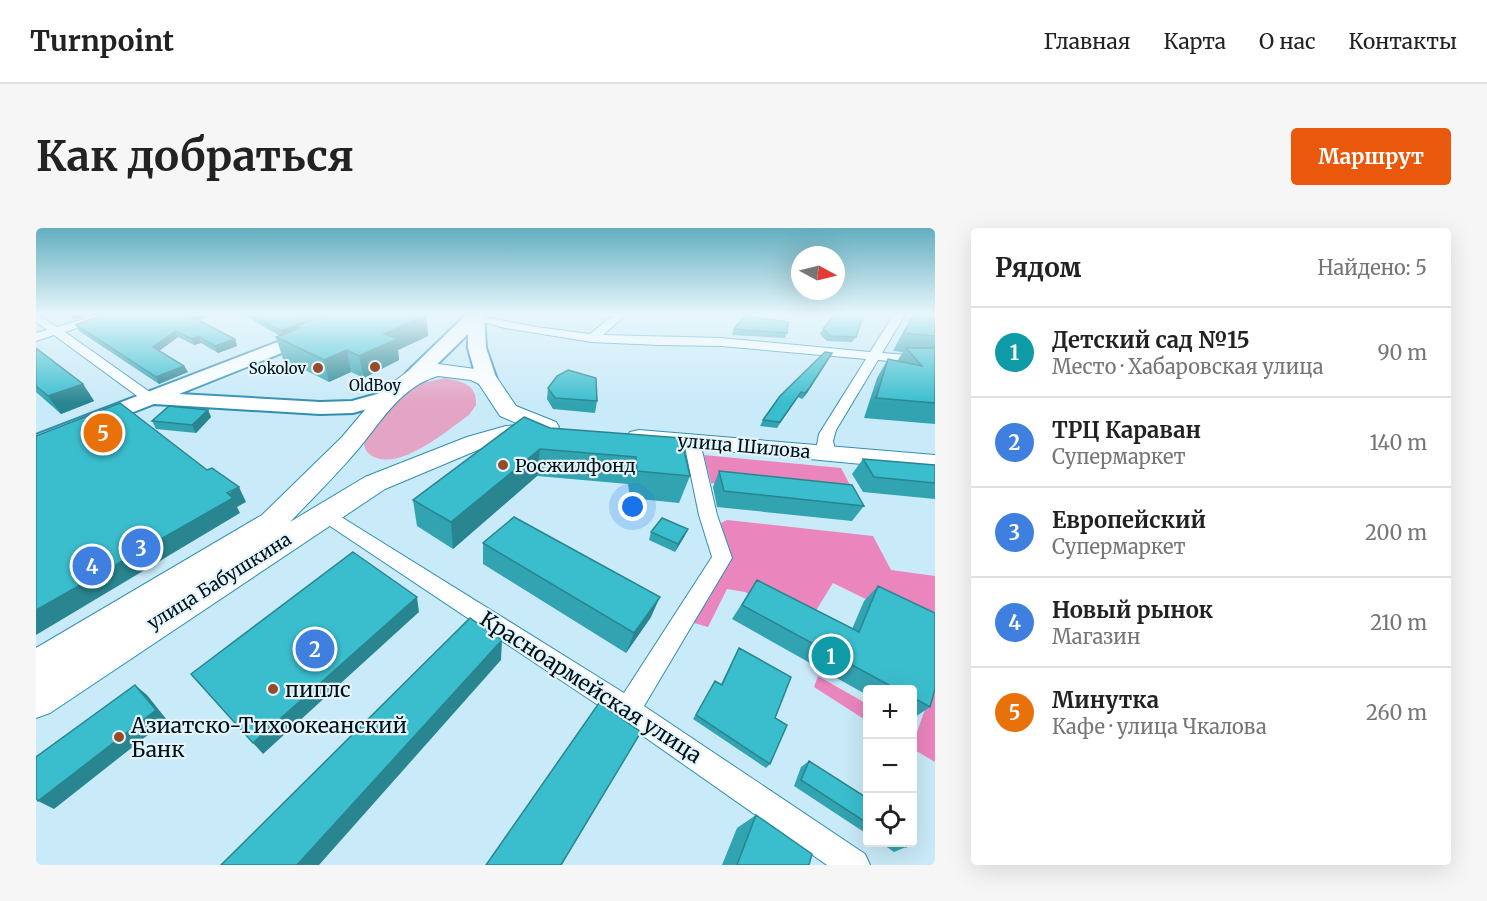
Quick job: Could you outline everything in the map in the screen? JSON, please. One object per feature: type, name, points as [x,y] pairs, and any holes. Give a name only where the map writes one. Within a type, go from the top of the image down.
[{"type":"main road","points":[[36,444],[291,343]]},
{"type":"main road","points":[[414,376],[448,343]]},
{"type":"main road","points":[[405,469],[481,423],[491,411],[492,389],[477,343]]},
{"type":"main road","points":[[320,408],[351,416],[356,435],[356,452],[367,461],[405,469],[476,442],[506,434],[559,430],[508,411],[492,389],[476,374],[451,370],[428,371],[414,376]]},
{"type":"main road","name":"улица Бабушкина","points":[[36,668],[273,522],[356,435],[388,397],[414,376]]},
{"type":"main road","points":[[149,398],[320,408],[353,407],[388,397]]},
{"type":"main road","name":"улица Шилова","points":[[611,435],[935,463]]},
{"type":"main road","name":"улица Бабушкина","points":[[36,699],[324,514],[375,483],[405,469]]},
{"type":"street","points":[[73,343],[149,398]]},
{"type":"street","points":[[730,343],[935,361]]},
{"type":"street","points":[[828,454],[824,438],[849,374],[872,357],[881,343]]},
{"type":"street","points":[[807,349],[849,374]]},
{"type":"street","points":[[628,710],[722,558],[708,515],[692,442]]},
{"type":"street","name":"Красноармейская улица","points":[[324,514],[628,710],[854,865]]},
{"type":"shaded area","points":[[445,378],[468,385],[474,392],[476,405],[469,415],[436,439],[409,454],[383,459],[367,452],[364,445],[365,436],[404,394],[418,384]]},
{"type":"shaded area","points":[[704,455],[841,468],[861,506],[843,497],[711,483]]},
{"type":"shaded area","points":[[727,520],[873,536],[891,570],[935,576],[935,633],[833,583],[807,625],[745,592],[727,589],[708,627],[691,622],[726,542],[721,523]]},
{"type":"shaded area","points":[[818,676],[863,702],[863,718],[814,687]]},
{"type":"shaded area","points":[[935,681],[935,762],[917,751],[917,732]]},
{"type":"building","points":[[103,343],[159,343],[153,347],[184,366],[156,377]]},
{"type":"building","points":[[209,343],[224,343],[215,346]]},
{"type":"building","points":[[288,343],[389,343],[359,356],[347,350],[324,360]]},
{"type":"building","points":[[36,348],[83,384],[48,396],[36,386]]},
{"type":"building","points":[[906,348],[935,348],[935,403],[876,398],[888,359],[922,366]]},
{"type":"building","points":[[825,352],[832,353],[810,387],[805,393],[801,392],[780,422],[763,420],[780,396]]},
{"type":"building","points":[[568,370],[596,378],[597,401],[555,398],[548,388],[557,376]]},
{"type":"building","points":[[120,403],[207,470],[212,468],[239,487],[227,493],[233,498],[36,610],[36,436]]},
{"type":"building","points":[[169,406],[208,410],[192,425],[152,421]]},
{"type":"building","points":[[524,417],[550,428],[681,438],[690,476],[637,471],[636,457],[540,449],[451,522],[413,500]]},
{"type":"building","points":[[863,459],[935,465],[935,483],[874,477]]},
{"type":"building","points":[[719,471],[852,485],[864,506],[724,491]]},
{"type":"building","points":[[514,517],[660,597],[634,633],[483,543]]},
{"type":"building","points":[[662,518],[688,529],[678,544],[651,532]]},
{"type":"building","points":[[353,552],[417,597],[253,743],[191,674]]},
{"type":"building","points":[[757,580],[859,632],[878,586],[935,613],[935,689],[930,707],[917,700],[917,685],[889,685],[742,605]]},
{"type":"building","points":[[470,618],[502,640],[297,865],[221,865]]},
{"type":"building","points":[[739,648],[791,677],[775,718],[787,725],[770,764],[696,715],[715,681],[722,685]]},
{"type":"building","points":[[135,685],[156,710],[38,801],[36,798],[36,757]]},
{"type":"building","points":[[599,703],[641,732],[561,865],[486,865]]},
{"type":"building","points":[[809,761],[863,795],[863,820],[801,780]]},
{"type":"building","points":[[756,815],[812,854],[809,865],[737,865]]},
{"type":"place","name":"OldBoy","points":[[375,367]]},
{"type":"place","name":"Sokolov","points":[[318,368]]},
{"type":"place","name":"Минутка","points":[[103,433]]},
{"type":"place","name":"Росжилфонд","points":[[503,465]]},
{"type":"place","name":"Европейский","points":[[141,548]]},
{"type":"place","name":"Новый рынок","points":[[92,566]]},
{"type":"place","name":"ТРЦ Караван","points":[[315,649]]},
{"type":"place","name":"Детский сад №15","points":[[831,656]]},
{"type":"place","name":"пиплс","points":[[273,689]]},
{"type":"place","name":"Азиатско-Тихоокеанский Банк","points":[[119,737]]}]
